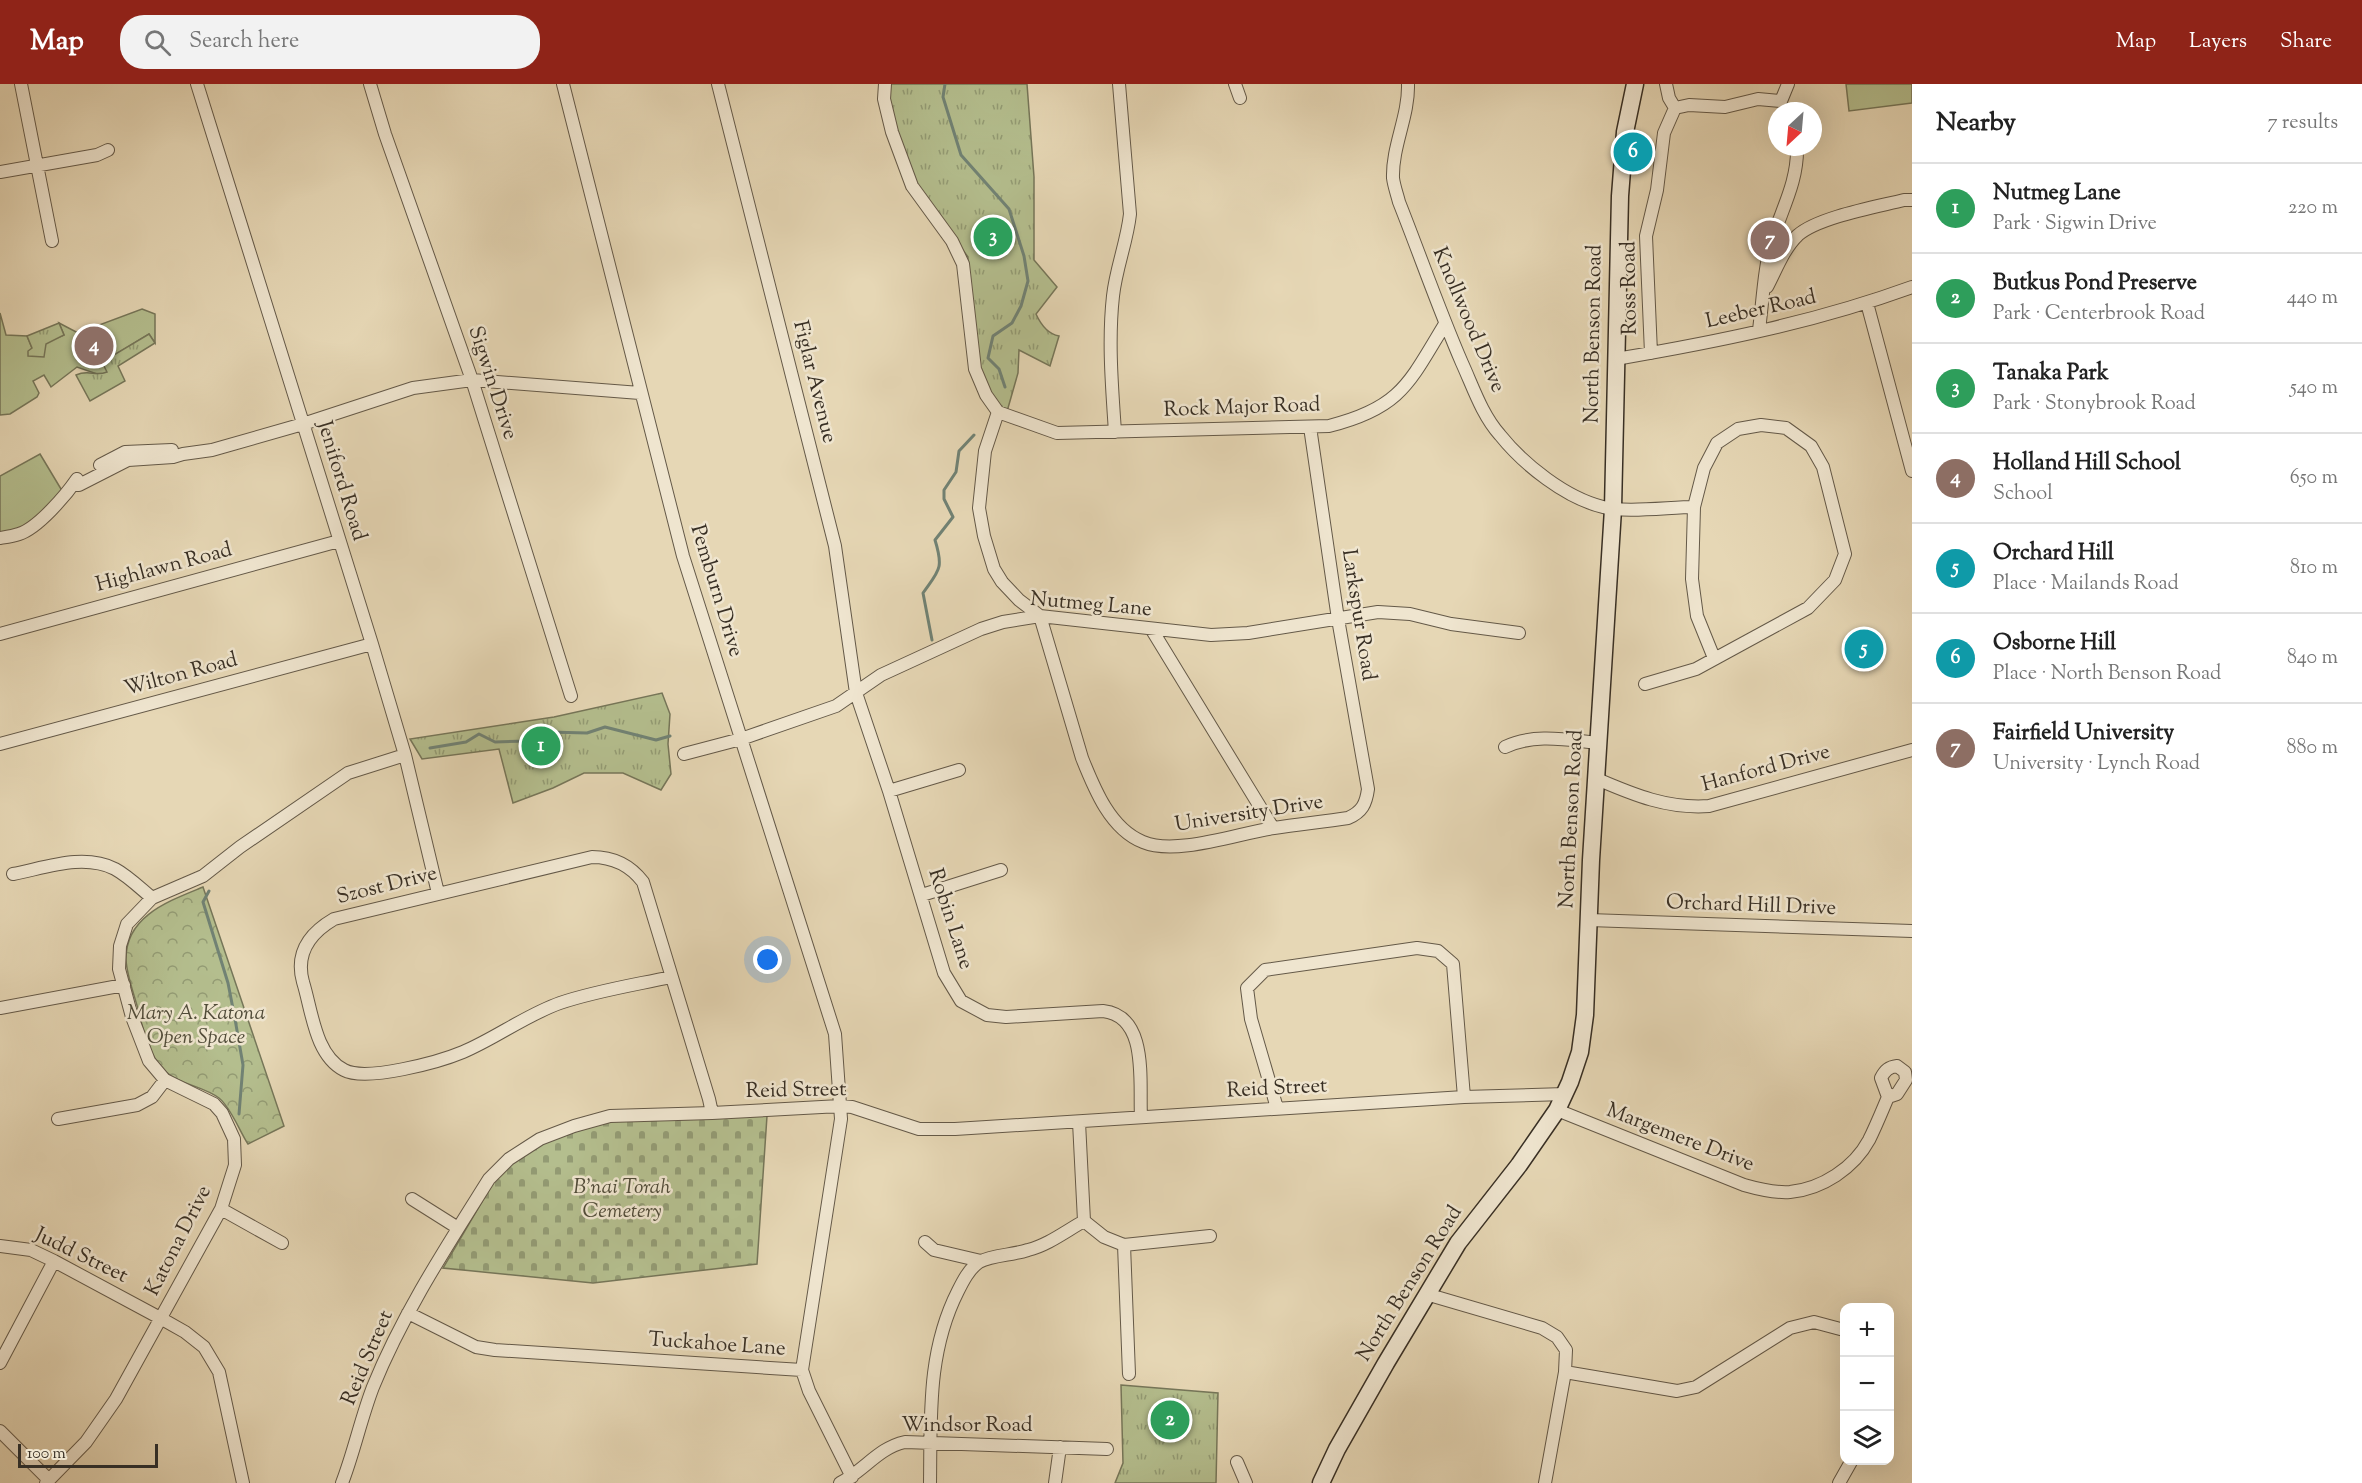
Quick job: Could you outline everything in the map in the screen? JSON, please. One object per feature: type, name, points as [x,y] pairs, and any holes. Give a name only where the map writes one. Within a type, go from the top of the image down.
[{"type":"main road","name":"North Benson Road","points":[[1321,1483],[1337,1449],[1426,1294],[1458,1243],[1519,1165],[1557,1110],[1577,1065],[1582,1042],[1613,509],[1617,252],[1622,161],[1625,132],[1635,84]]},
{"type":"street","points":[[21,84],[52,241]]},
{"type":"street","name":"Jeniford Road","points":[[197,84],[372,644],[405,755],[438,893]]},
{"type":"street","name":"Sigwin Drive","points":[[370,84],[385,134],[472,380],[571,696]]},
{"type":"street","name":"Pemburn Drive","points":[[563,84],[683,556],[836,1034],[840,1106]]},
{"type":"street","name":"Figlar Avenue","points":[[717,84],[835,546],[856,693]]},
{"type":"street","points":[[885,84],[884,99],[892,132],[912,186],[951,241],[963,264],[975,369],[986,395],[998,412],[985,451],[980,508],[984,537],[994,569],[1002,582],[1019,600],[1040,616]]},
{"type":"street","points":[[1114,432],[1111,358],[1113,294],[1129,228],[1130,214],[1119,84]]},
{"type":"street","points":[[1235,84],[1240,98]]},
{"type":"street","name":"Knollwood Drive","points":[[1408,84],[1408,107],[1396,148],[1393,181],[1445,324],[1478,401],[1499,435],[1558,487],[1594,505],[1613,509],[1694,507]]},
{"type":"street","points":[[1666,84],[1669,98],[1675,108],[1689,105],[1725,106],[1758,99],[1770,102]]},
{"type":"street","points":[[1786,102],[1788,84]]},
{"type":"street","name":"Ross Road","points":[[1651,353],[1646,236],[1657,190],[1664,133],[1675,108]]},
{"type":"street","points":[[0,172],[97,155],[108,150]]},
{"type":"street","points":[[1759,330],[1768,256],[1787,201],[1797,156]]},
{"type":"street","points":[[1764,290],[1792,243],[1809,228],[1904,200],[1912,200]]},
{"type":"street","name":"Leeber Road","points":[[1616,359],[1691,346],[1759,330],[1867,303],[1912,287]]},
{"type":"street","points":[[1867,303],[1912,471]]},
{"type":"street","name":"Rock Major Road","points":[[998,412],[1058,434],[1329,426],[1360,417],[1392,400],[1410,382],[1445,324]]},
{"type":"street","points":[[0,538],[20,534],[52,508],[74,485],[79,485],[128,460],[173,457],[212,450],[303,424],[413,388],[472,380],[640,393]]},
{"type":"street","points":[[1645,684],[1696,669],[1808,608],[1835,580],[1845,554],[1823,467],[1811,446],[1785,428],[1761,425],[1738,429],[1717,443],[1704,468],[1694,507],[1692,579],[1697,616],[1714,658]]},
{"type":"street","name":"Larkspur Road","points":[[1310,427],[1338,620],[1368,789],[1366,803],[1362,808]]},
{"type":"street","name":"Highlawn Road","points":[[0,634],[339,540]]},
{"type":"street","name":"Nutmeg Lane","points":[[684,754],[741,739],[836,706],[880,675],[981,630],[1003,622],[1040,616],[1211,635],[1248,633],[1378,612],[1394,612],[1451,624],[1519,633]]},
{"type":"street","name":"University Drive","points":[[1040,616],[1082,758],[1099,797],[1121,827],[1142,842],[1169,847],[1273,828],[1348,818],[1362,808]]},
{"type":"street","points":[[1152,630],[1273,828]]},
{"type":"street","name":"Wilton Road","points":[[0,744],[372,644]]},
{"type":"street","name":"Robin Lane","points":[[856,693],[922,895],[944,973],[956,995],[966,1005],[997,1017],[1109,1012],[1130,1025],[1137,1040],[1141,1117]]},
{"type":"street","points":[[1505,747],[1534,739],[1599,743]]},
{"type":"street","name":"Hanford Drive","points":[[1597,779],[1645,800],[1691,808],[1709,806],[1912,750]]},
{"type":"street","name":"Katona Drive","points":[[48,1482],[97,1428],[116,1399],[221,1209],[235,1165],[236,1152],[232,1131],[222,1113],[214,1104],[165,1080],[149,1061],[141,1044],[124,985],[119,958],[122,937],[133,916],[152,898],[203,876],[240,847],[348,773],[405,755]]},
{"type":"street","points":[[889,791],[960,770]]},
{"type":"street","name":"Szost Drive","points":[[671,978],[559,1004],[462,1053],[387,1073],[360,1075],[345,1071],[333,1063],[323,1049],[302,977],[304,949],[318,928],[334,919],[592,856],[605,857],[620,862],[634,871],[643,882],[712,1113]]},
{"type":"street","points":[[13,874],[66,863],[96,863],[115,870],[152,898]]},
{"type":"street","points":[[922,895],[1002,870]]},
{"type":"street","name":"Orchard Hill Drive","points":[[1589,920],[1912,931]]},
{"type":"street","points":[[1277,1108],[1251,1019],[1247,988],[1265,970],[1417,948],[1438,951],[1453,964],[1464,1097]]},
{"type":"street","points":[[0,1008],[124,985]]},
{"type":"street","points":[[58,1119],[137,1105],[152,1097],[165,1080]]},
{"type":"street","name":"Reid Street","points":[[342,1483],[372,1389],[408,1313],[489,1179],[503,1163],[550,1134],[610,1116],[840,1106],[852,1107],[919,1129],[1079,1122],[1464,1097],[1565,1094]]},
{"type":"street","name":"Margemere Drive","points":[[1557,1110],[1744,1185],[1790,1192],[1822,1183],[1845,1169],[1868,1142],[1888,1097]]},
{"type":"street","name":"Tuckahoe Lane","points":[[408,1313],[476,1347],[495,1350],[802,1370],[841,1119],[840,1106]]},
{"type":"street","points":[[1079,1122],[1084,1221],[1104,1237],[1124,1245],[1210,1236]]},
{"type":"street","points":[[412,1199],[459,1228]]},
{"type":"street","points":[[221,1209],[282,1243]]},
{"type":"street","points":[[925,1242],[934,1250],[981,1261],[1029,1250],[1084,1221]]},
{"type":"street","points":[[1124,1245],[1129,1374]]},
{"type":"street","name":"Judd Street","points":[[0,1246],[31,1250],[54,1261],[162,1318],[196,1340],[215,1363],[222,1382],[243,1483]]},
{"type":"street","points":[[0,1363],[54,1261]]},
{"type":"street","points":[[930,1483],[935,1354],[951,1305],[968,1273],[981,1261]]},
{"type":"street","points":[[1426,1294],[1551,1332],[1566,1350],[1565,1372],[1545,1483]]},
{"type":"street","points":[[1565,1372],[1677,1391],[1696,1387],[1790,1328],[1814,1322],[1840,1329]]},
{"type":"street","points":[[802,1370],[809,1390],[852,1477]]},
{"type":"street","points":[[0,1431],[48,1482]]},
{"type":"street","name":"Windsor Road","points":[[840,1483],[852,1477],[892,1445],[905,1442],[1107,1449]]},
{"type":"street","points":[[1054,1483],[1060,1447]]},
{"type":"street","points":[[1237,1462],[1241,1476],[1246,1483]]},
{"type":"street","points":[[1839,1483],[1850,1465]]},
{"type":"green space","points":[[889,84],[1027,84],[1034,177],[1034,260],[1057,287],[1036,314],[1045,328],[1059,336],[1050,366],[1019,350],[1018,373],[1006,415],[996,409],[979,370],[967,275],[968,257],[913,182],[896,132],[887,96]]},
{"type":"green space","points":[[1846,84],[1912,84],[1912,103],[1849,111]]},
{"type":"green space","points":[[142,309],[155,314],[155,343],[149,334],[103,362],[108,372],[100,375],[77,367],[51,387],[44,375],[33,381],[39,393],[37,397],[10,414],[0,415],[0,313],[6,335],[27,336],[32,348],[64,335],[59,323],[78,333]]},
{"type":"green space","points":[[59,323],[64,335],[46,344],[44,357],[28,356],[28,351],[32,348],[27,336]]},
{"type":"green space","points":[[149,334],[155,343],[118,366],[125,381],[90,401],[76,375],[107,372],[102,362]]},
{"type":"green space","points":[[40,454],[64,494],[43,517],[0,538],[0,476]]},
{"type":"green space","points":[[662,693],[670,714],[668,744],[671,774],[661,790],[623,773],[584,773],[513,803],[499,749],[422,759],[410,739],[554,717]]},
{"type":"green space","name":"Mary A. Katona Open Space","points":[[203,887],[284,1126],[248,1144],[231,1113],[219,1098],[172,1076],[160,1066],[151,1051],[129,979],[126,960],[128,945],[141,921],[163,905]]},
{"type":"green space","name":"B'nai Torah Cemetery","points":[[767,1116],[757,1264],[593,1283],[443,1268],[500,1171],[525,1150],[551,1139],[611,1121]]},
{"type":"green space","points":[[1121,1385],[1218,1393],[1216,1483],[1115,1483],[1123,1463]]},
{"type":"waterway","points":[[945,84],[943,97],[961,155],[1009,209],[1024,256],[1028,281],[1021,306],[1012,323],[993,336],[988,358],[999,369],[1005,387]]},
{"type":"waterway","points":[[932,640],[923,593],[938,569],[939,557],[935,540],[953,517],[944,499],[944,490],[956,472],[959,451],[974,435]]},
{"type":"waterway","points":[[430,748],[466,742],[479,734],[495,742],[528,741],[548,732],[587,733],[605,727],[656,740],[670,736]]},
{"type":"waterway","points":[[209,891],[203,902],[228,983],[243,1065],[239,1114]]},
{"type":"place","name":"Osborne Hill","points":[[1633,152]]},
{"type":"place","name":"Tanaka Park","points":[[993,237]]},
{"type":"place","name":"Fairfield University","points":[[1770,240]]},
{"type":"place","name":"Holland Hill School","points":[[94,346]]},
{"type":"place","name":"Orchard Hill","points":[[1864,649]]},
{"type":"place","name":"Nutmeg Lane","points":[[541,746]]},
{"type":"place","name":"Butkus Pond Preserve","points":[[1170,1420]]}]
